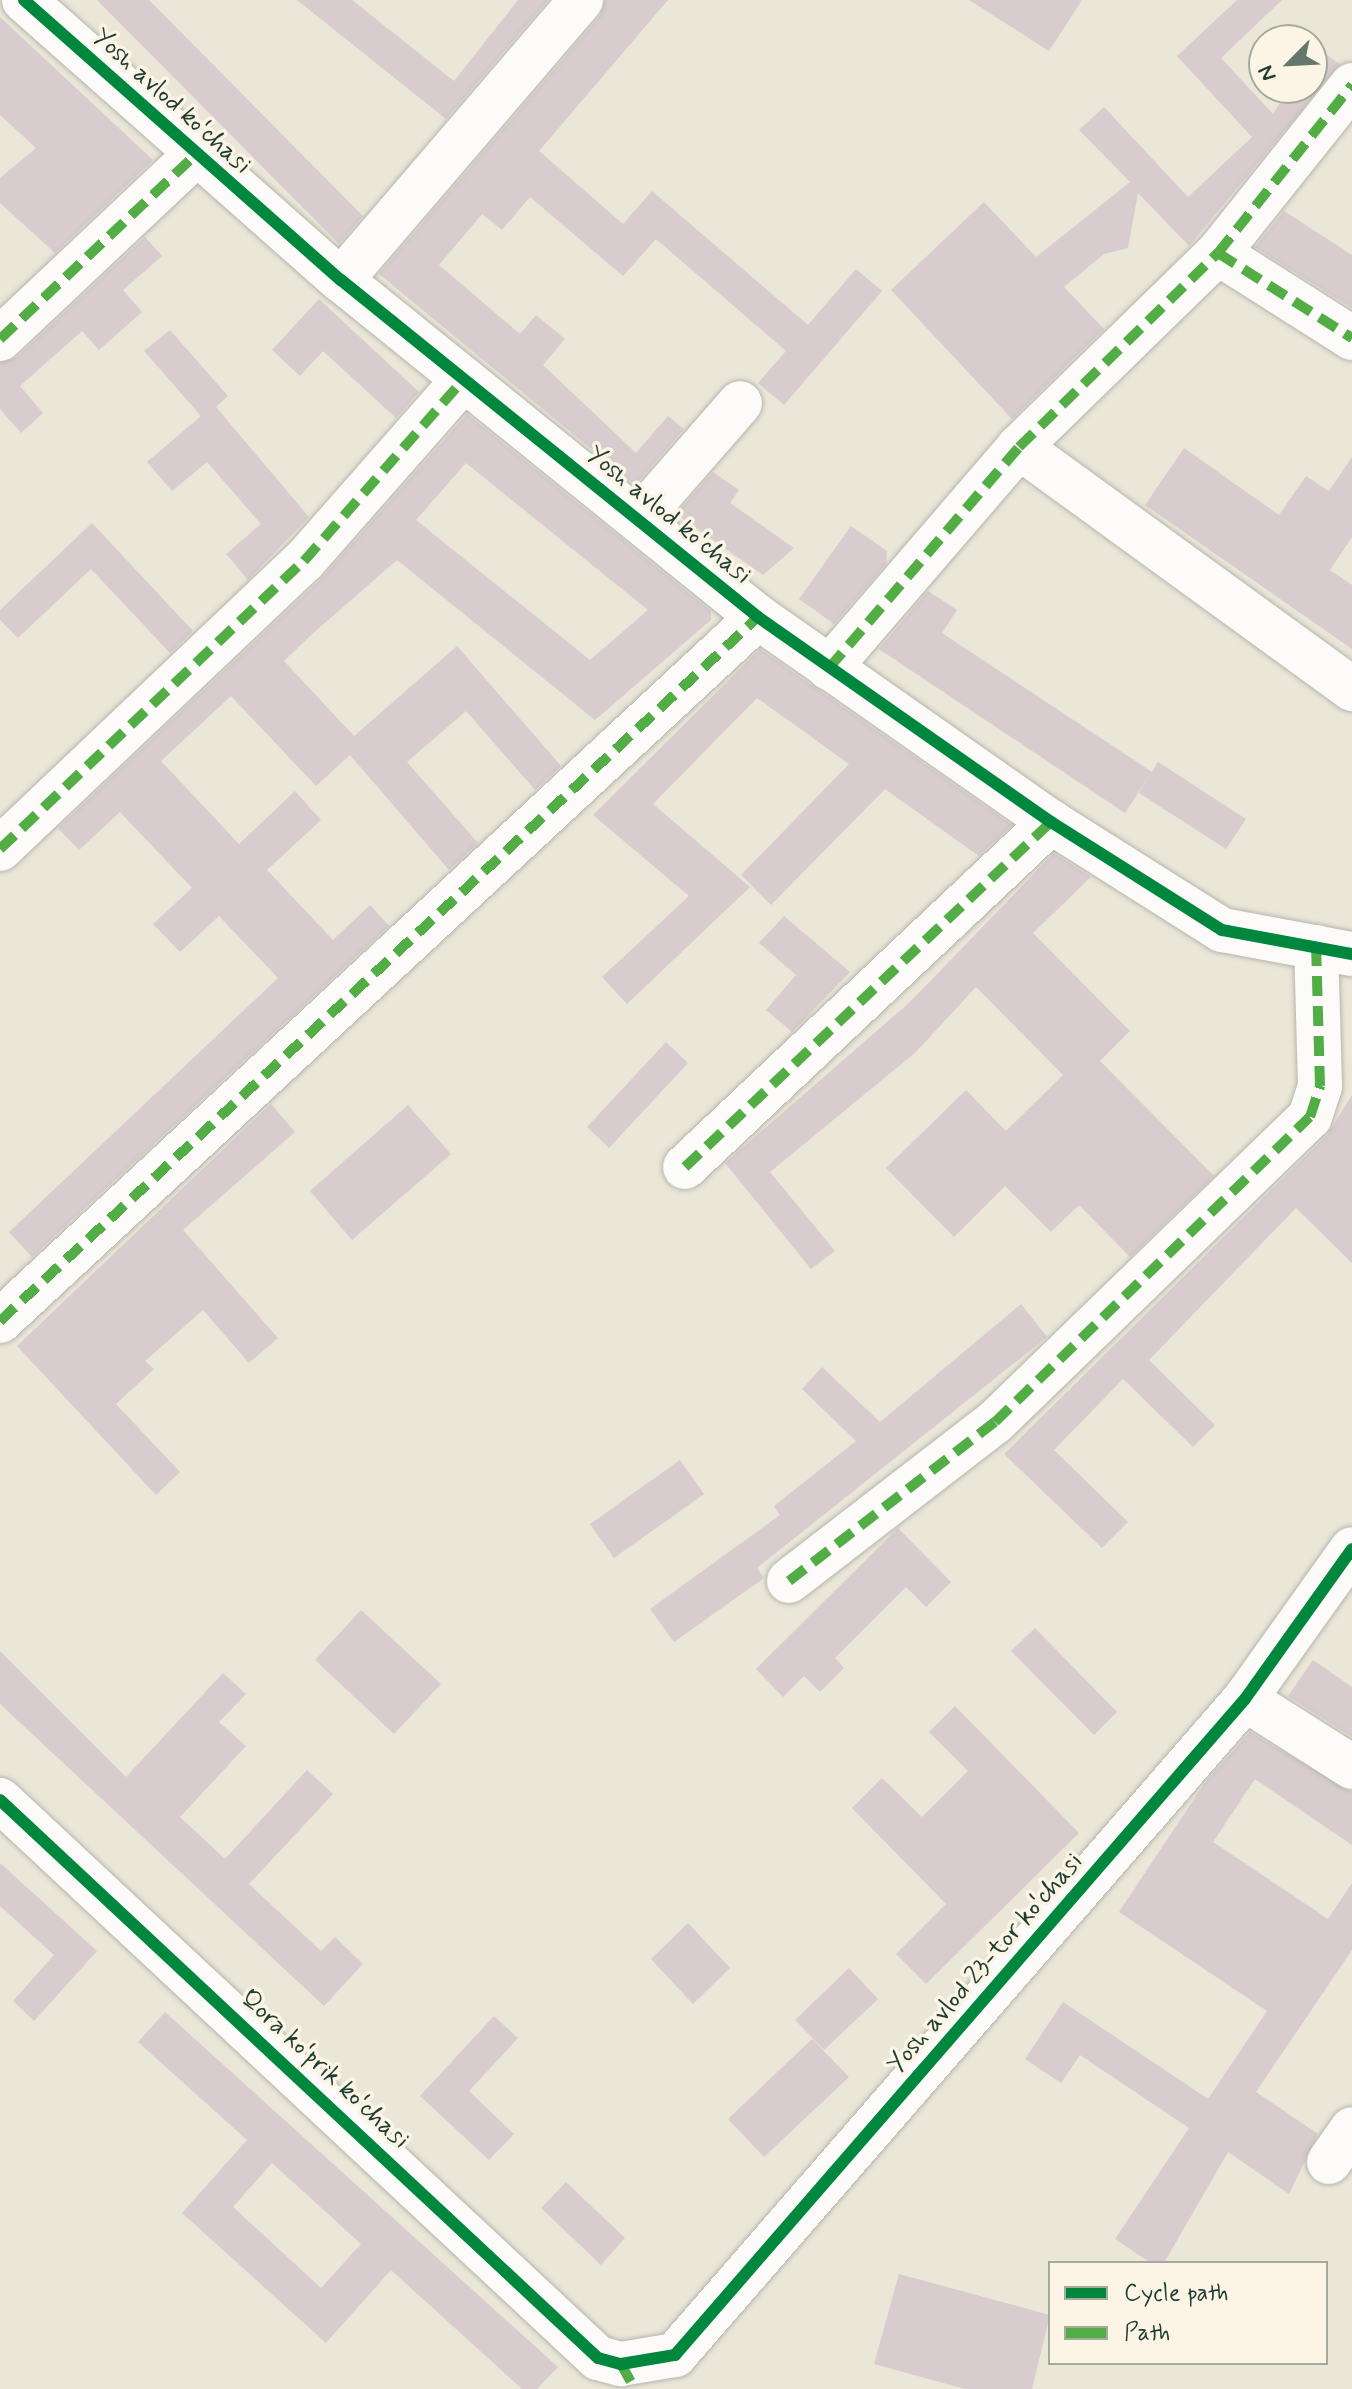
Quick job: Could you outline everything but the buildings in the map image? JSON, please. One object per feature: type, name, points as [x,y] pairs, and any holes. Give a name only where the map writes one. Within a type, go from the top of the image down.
[{"type":"street","name":"Yosh avlod koʻchasi","points":[[24,0],[195,155],[341,280],[758,617],[1051,822],[1222,930],[1334,951]]},
{"type":"street","points":[[341,280],[581,0]]},
{"type":"street","points":[[829,668],[1019,447],[1218,253],[1352,85]]},
{"type":"street","points":[[0,339],[195,155]]},
{"type":"street","points":[[1218,253],[1352,338]]},
{"type":"street","points":[[0,849],[304,561],[464,379]]},
{"type":"street","points":[[638,520],[740,403]]},
{"type":"street","points":[[1019,447],[1352,689]]},
{"type":"street","points":[[0,1321],[758,617]]},
{"type":"street","points":[[685,1167],[1051,822]]},
{"type":"street","points":[[789,1581],[995,1422],[1310,1117],[1320,1086],[1334,951]]},
{"type":"street","name":"Yosh avlod 23-tor koʻchasi","points":[[630,2380],[675,2355],[707,2321],[1245,1699],[1352,1549]]},
{"type":"street","points":[[1245,1699],[1352,1767]]},
{"type":"street","name":"Qora koʻprik koʻchasi","points":[[0,1800],[598,2358],[630,2380]]},
{"type":"marked path","points":[[829,668],[1019,447],[1218,253],[1352,85]]},
{"type":"marked path","points":[[0,339],[195,155]]},
{"type":"marked path","points":[[1218,253],[1352,338]]},
{"type":"marked path","points":[[0,849],[304,561],[464,379]]},
{"type":"marked path","points":[[0,1321],[758,617]]},
{"type":"marked path","points":[[685,1167],[1051,822]]},
{"type":"marked path","points":[[789,1581],[995,1422],[1310,1117],[1320,1086],[1316,947]]},
{"type":"marked path","points":[[621,2364],[635,2389]]},
{"type":"cycle path","points":[[24,0],[341,280],[758,617],[1051,822],[1222,930],[1352,954]]},
{"type":"cycle path","points":[[0,1800],[598,2358],[621,2364],[675,2355],[1245,1699],[1352,1549]]}]
